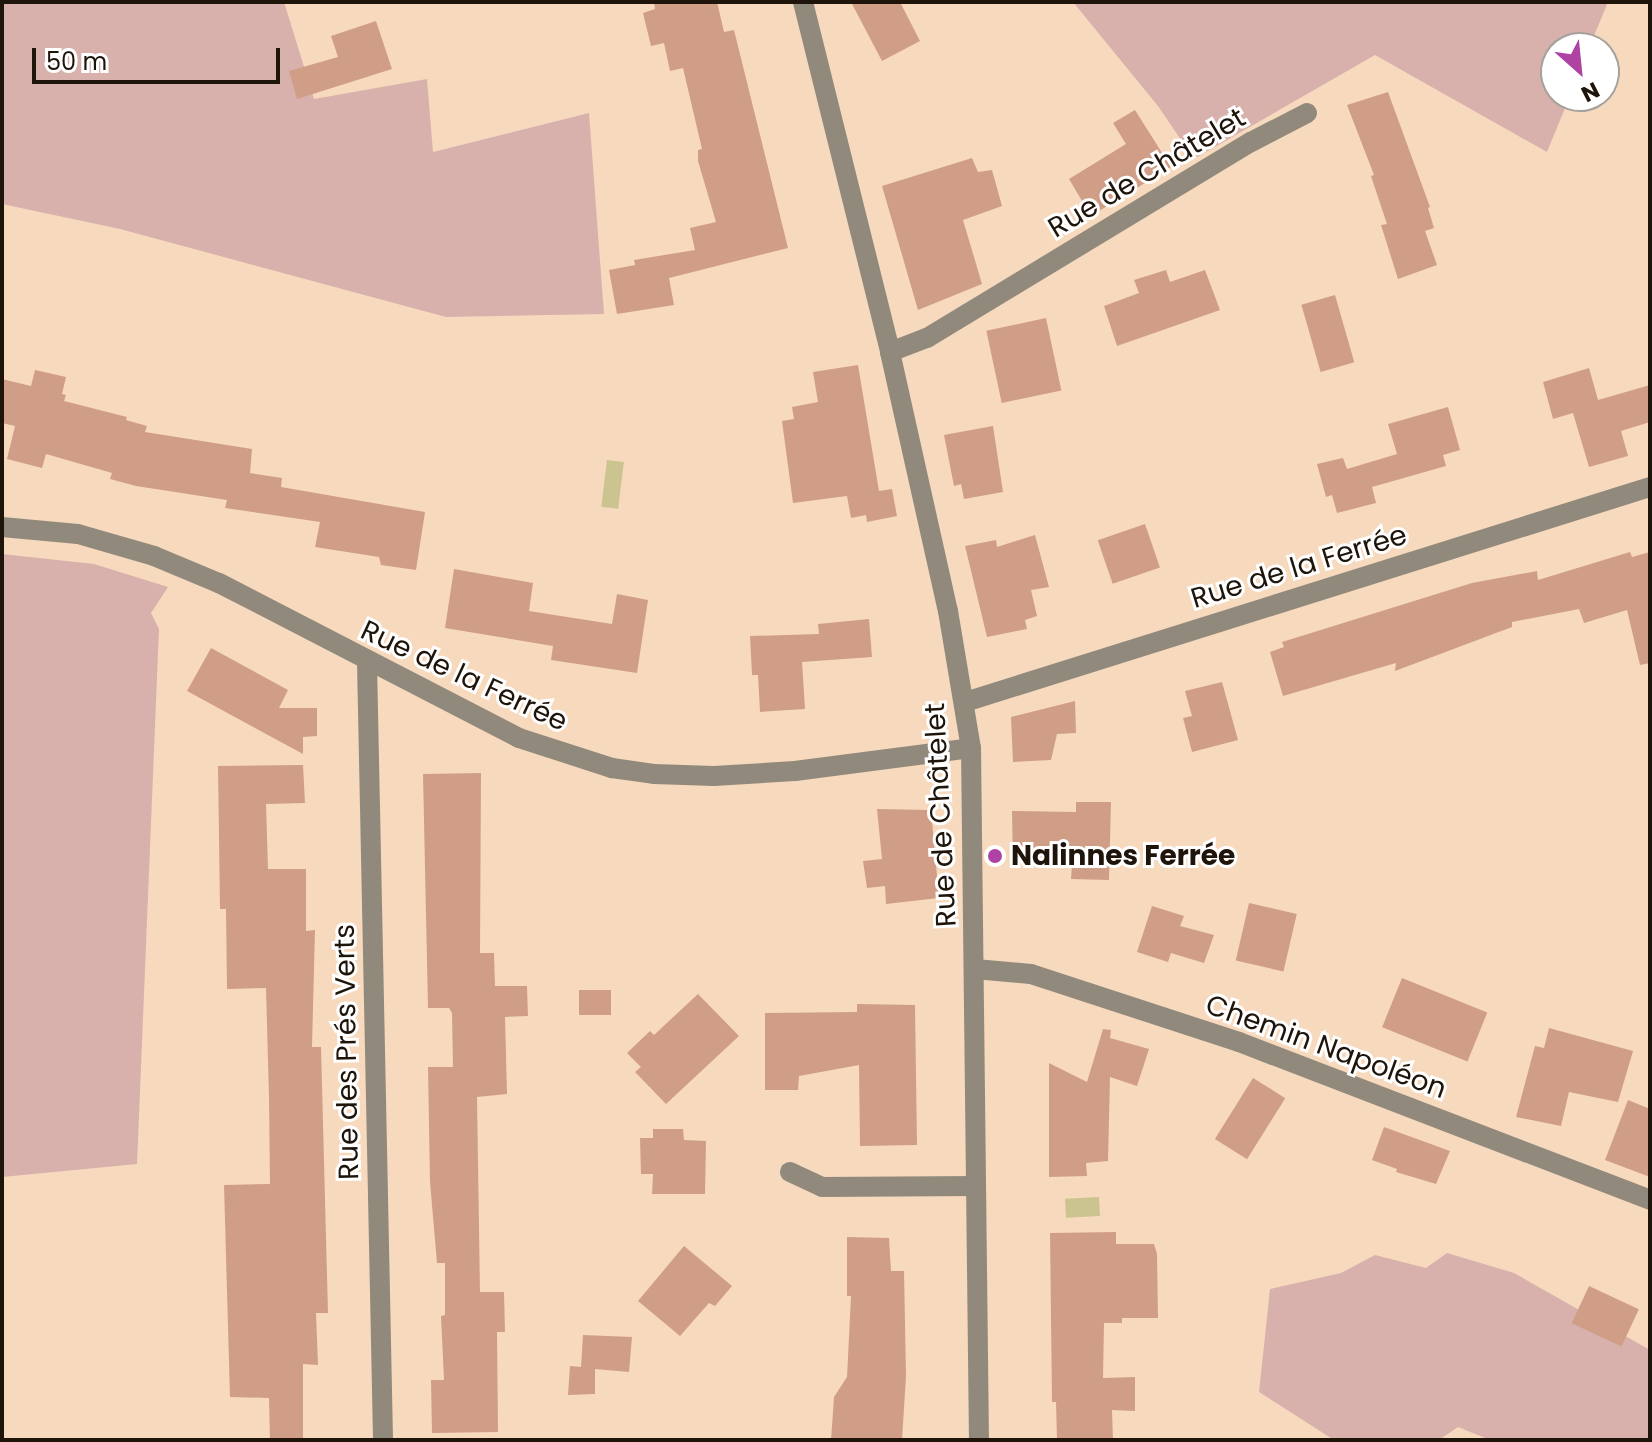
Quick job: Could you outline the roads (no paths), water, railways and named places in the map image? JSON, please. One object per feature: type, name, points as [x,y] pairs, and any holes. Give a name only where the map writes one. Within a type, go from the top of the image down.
[{"type":"street","name":"Rue de Châtelet","points":[[803,2],[890,352],[965,702],[971,748],[979,1440]]},
{"type":"street","name":"Rue de Châtelet","points":[[890,352],[927,338],[1251,142],[1307,113]]},
{"type":"street","name":"Rue de la Ferrée","points":[[965,702],[1650,487]]},
{"type":"street","name":"Rue de la Ferrée","points":[[2,527],[78,534],[154,556],[219,583],[519,738],[571,757],[640,772],[714,776],[795,771],[971,748]]},
{"type":"street","name":"Rue des Prés Verts","points":[[367,662],[383,1440]]},
{"type":"street","name":"Chemin Napoléon","points":[[975,969],[1031,974],[1239,1042],[1650,1200]]},
{"type":"street","points":[[790,1172],[822,1187],[976,1186]]},
{"type":"place","name":"Nalinnes Ferrée","points":[[995,856]]}]
